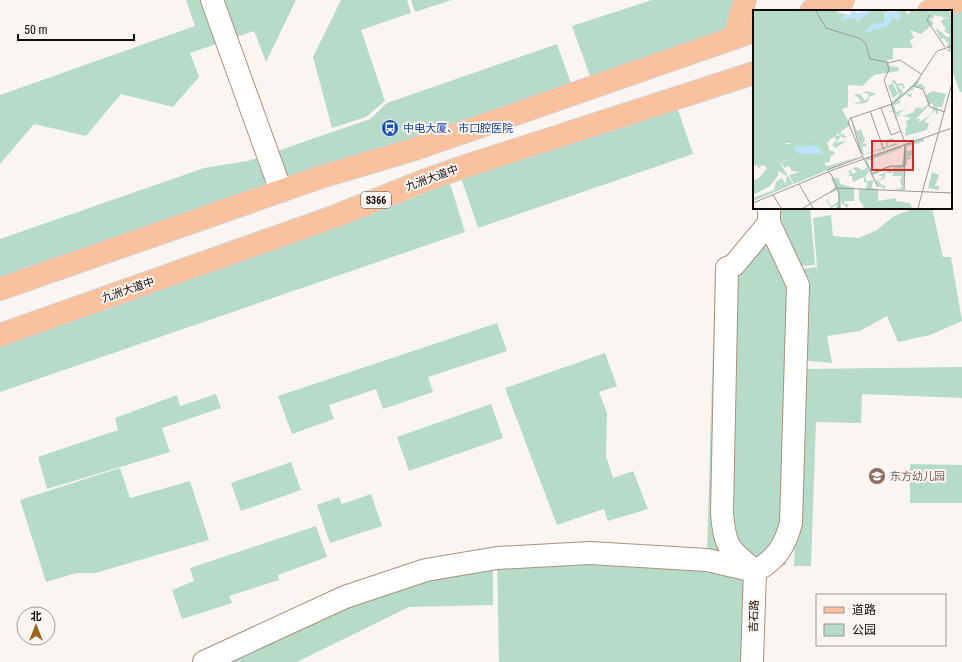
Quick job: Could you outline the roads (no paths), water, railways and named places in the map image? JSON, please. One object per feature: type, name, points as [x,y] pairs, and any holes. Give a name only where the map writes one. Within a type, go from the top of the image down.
[{"type":"main road","points":[[0,289],[321,177],[415,149],[744,34],[745,0]]},
{"type":"main road","points":[[932,10],[960,0]]},
{"type":"main road","points":[[813,10],[832,1]]},
{"type":"main road","name":"九洲大道中","points":[[0,335],[336,216],[460,168],[753,73]]},
{"type":"street","points":[[212,0],[281,191]]},
{"type":"street","points":[[755,571],[735,555],[728,546],[724,533],[722,505],[727,268],[734,265],[769,216]]},
{"type":"street","points":[[204,662],[345,596],[426,570],[497,558],[590,553],[707,560],[755,571],[772,561],[788,534],[791,523],[798,286],[769,216]]},
{"type":"street","name":"吉石路","points":[[752,662],[755,571]]},
{"type":"place","name":"中电大厦、市口腔医院","points":[[390,128]]},
{"type":"place","name":"东方幼儿园","points":[[877,476]]}]
